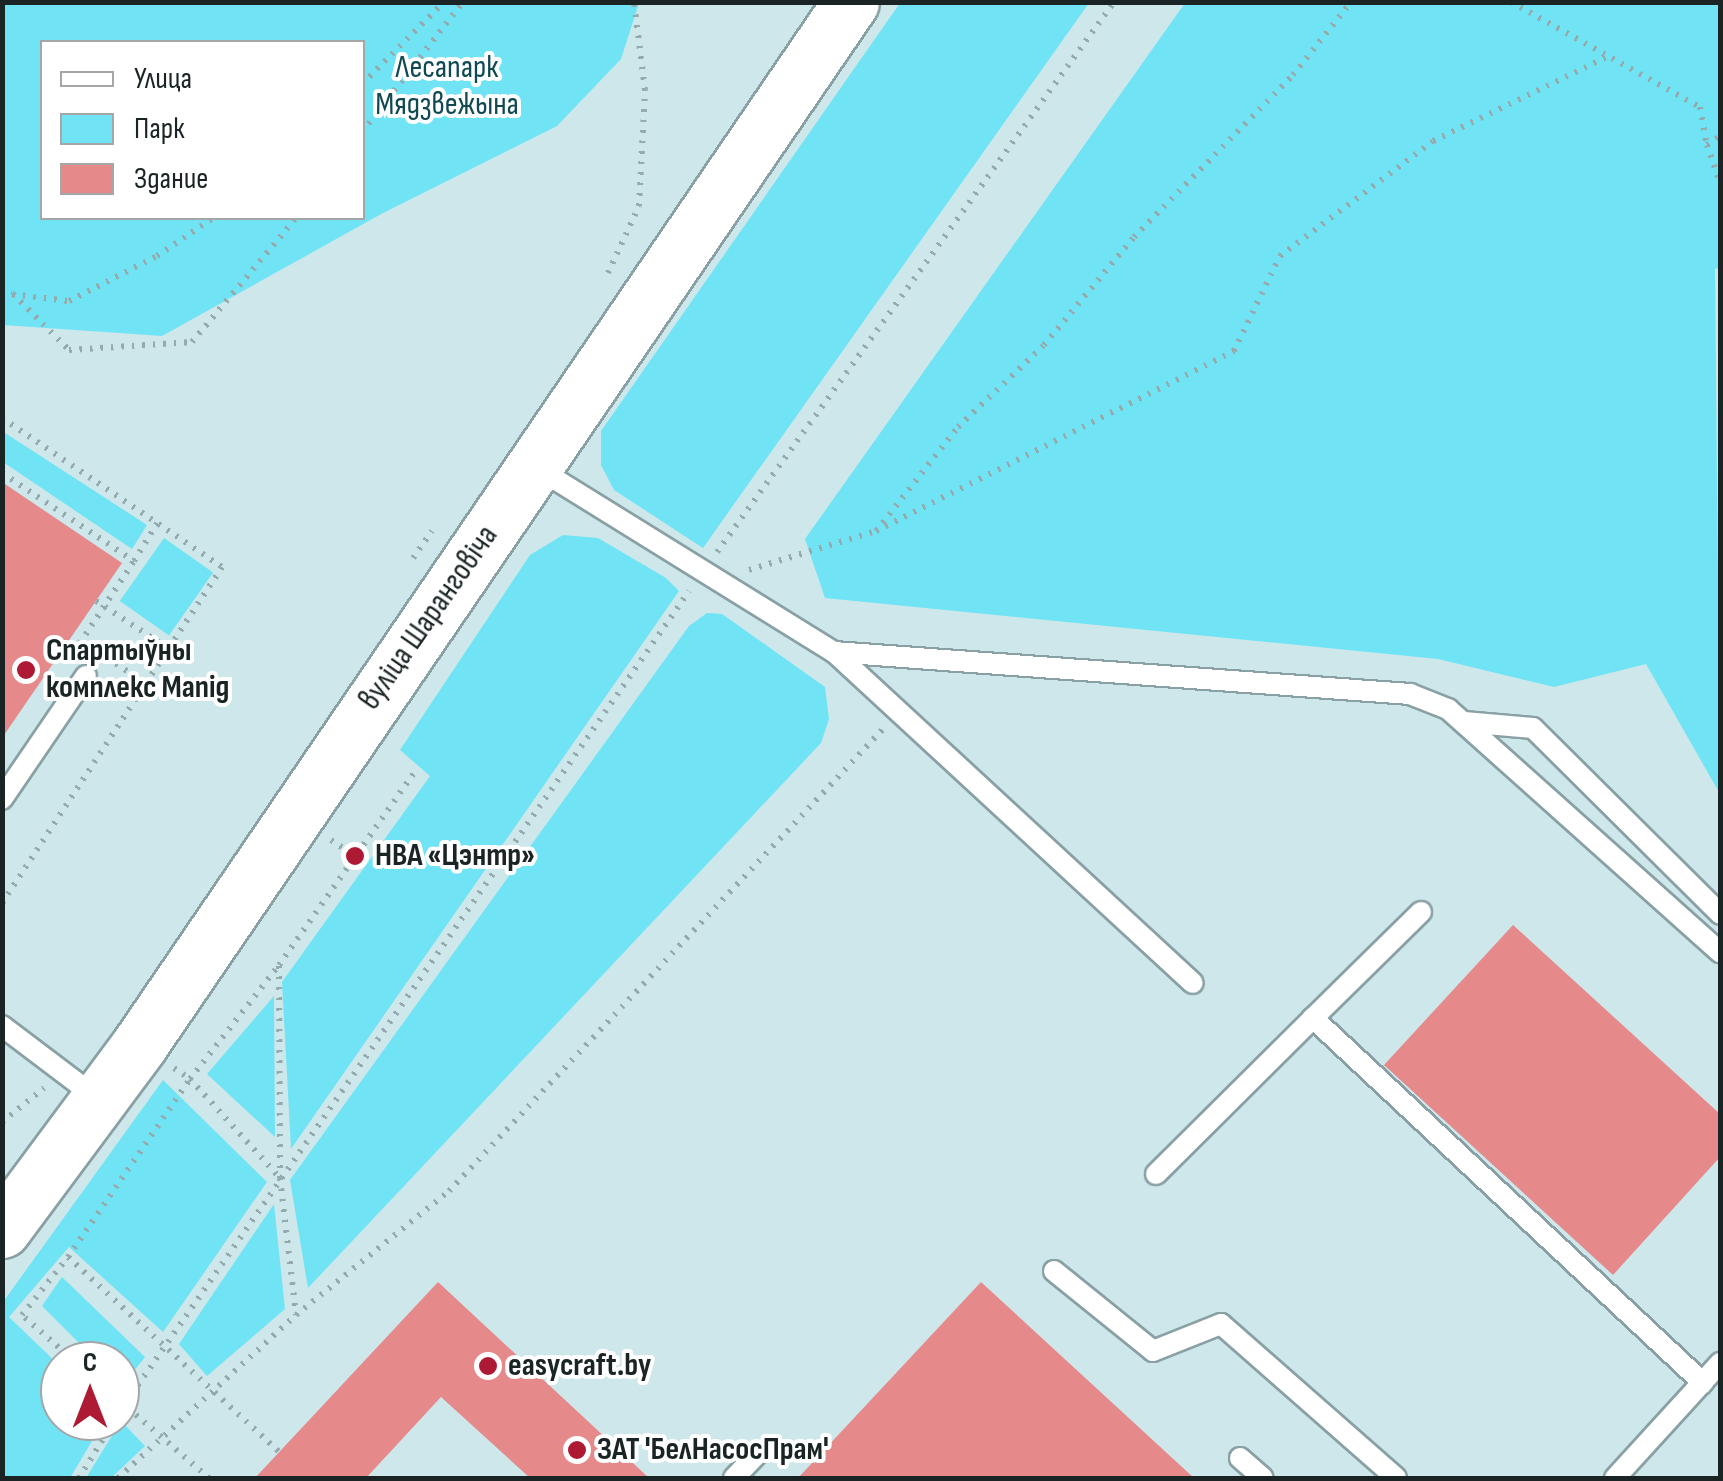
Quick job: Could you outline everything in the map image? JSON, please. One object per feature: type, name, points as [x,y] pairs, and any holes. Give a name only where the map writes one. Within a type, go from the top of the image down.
[{"type":"main road","name":"вуліца Шаранговіча","points":[[2,1230],[79,1084],[140,1044],[850,2]]},
{"type":"lane","points":[[534,466],[834,652],[1193,984]]},
{"type":"lane","points":[[834,652],[1410,694],[1448,709],[1464,722],[1720,952]]},
{"type":"lane","points":[[2,799],[86,676]]},
{"type":"lane","points":[[1464,722],[1533,728],[1720,914]]},
{"type":"lane","points":[[1156,1174],[1421,912]]},
{"type":"lane","points":[[1313,1018],[1703,1382]]},
{"type":"lane","points":[[2,1026],[79,1084]]},
{"type":"lane","points":[[1054,1270],[1153,1351],[1220,1324],[1396,1478]]},
{"type":"lane","points":[[1615,1478],[1720,1363]]},
{"type":"lane","points":[[734,1478],[757,1454]]},
{"type":"lane","points":[[1240,1458],[1263,1478]]},
{"type":"path","points":[[365,81],[444,2]]},
{"type":"path","points":[[365,128],[463,2]]},
{"type":"path","points":[[607,275],[640,206],[645,90],[634,2]]},
{"type":"path","points":[[140,1379],[1114,2]]},
{"type":"path","points":[[876,530],[958,426],[1044,344],[1134,237],[1293,75],[1351,2]]},
{"type":"path","points":[[1511,2],[1700,106],[1707,145],[1720,183]]},
{"type":"path","points":[[711,575],[876,530],[1234,351],[1280,256],[1434,141],[1609,56]]},
{"type":"path","points":[[1707,145],[1720,136]]},
{"type":"path","points":[[2,296],[69,301],[157,256],[211,220]]},
{"type":"path","points":[[13,294],[69,350],[192,342],[294,220]]},
{"type":"path","points":[[2,418],[222,567],[2,903]]},
{"type":"path","points":[[2,472],[134,561],[158,522]]},
{"type":"path","points":[[402,574],[435,528]]},
{"type":"path","points":[[96,601],[169,649]]},
{"type":"path","points":[[81,642],[147,684]]},
{"type":"path","points":[[118,1478],[296,1315],[449,1192],[898,714]]},
{"type":"path","points":[[51,1341],[22,1315],[68,1257],[190,1079],[279,965],[416,770]]},
{"type":"path","points":[[279,965],[280,1178],[296,1315]]},
{"type":"path","points":[[190,1079],[280,1178]]},
{"type":"path","points":[[2,1122],[79,1084]]},
{"type":"path","points":[[68,1257],[280,1452]]},
{"type":"path","points":[[140,1420],[209,1478]]},
{"type":"path","points":[[79,1478],[102,1441]]},
{"type":"green space","name":"Лесапарк Мядзвежына","points":[[3,2],[639,3],[621,59],[557,126],[383,213],[162,336],[3,325]]},
{"type":"green space","points":[[900,3],[1089,3],[703,548],[614,490],[601,465],[601,431]]},
{"type":"green space","points":[[1185,3],[1720,3],[1720,268],[1715,269],[1720,794],[1646,664],[1554,687],[1438,659],[825,598],[805,539]]},
{"type":"green space","points":[[2,431],[147,525],[132,549],[3,462]]},
{"type":"green space","points":[[563,535],[598,538],[666,578],[679,591],[291,1149],[282,982],[430,776],[400,750],[530,555]]},
{"type":"green space","points":[[164,538],[213,572],[169,635],[120,601]]},
{"type":"green space","points":[[707,613],[722,614],[825,687],[829,719],[821,743],[308,1288],[290,1180],[689,626]]},
{"type":"green space","points":[[274,996],[275,1137],[207,1074]]},
{"type":"green space","points":[[163,1080],[267,1182],[163,1332],[69,1247],[9,1317],[40,1347],[40,1441],[92,1441],[70,1478],[3,1478],[3,1302]]},
{"type":"green space","points":[[274,1204],[285,1309],[207,1376],[179,1344]]},
{"type":"green space","points":[[62,1277],[128,1341],[77,1341],[42,1306]]},
{"type":"green space","points":[[109,1441],[140,1441],[145,1446],[111,1478],[86,1478]]},
{"type":"building","name":"Спартыўны комплекс Мапід","points":[[2,482],[122,563],[2,738]]},
{"type":"building","points":[[1513,925],[1720,1114],[1720,1157],[1613,1275],[1384,1065]]},
{"type":"building","points":[[438,1282],[649,1478],[530,1478],[441,1397],[366,1478],[255,1478]]},
{"type":"building","points":[[981,1282],[1194,1478],[798,1478]]},
{"type":"place","name":"Спартыўны комплекс Мапід","points":[[26,670]]},
{"type":"place","name":"НВА «Цэнтр»","points":[[355,856]]},
{"type":"place","name":"easycraft.by","points":[[488,1366]]},
{"type":"place","name":"ЗАТ 'БелНасосПрам'","points":[[577,1450]]}]
